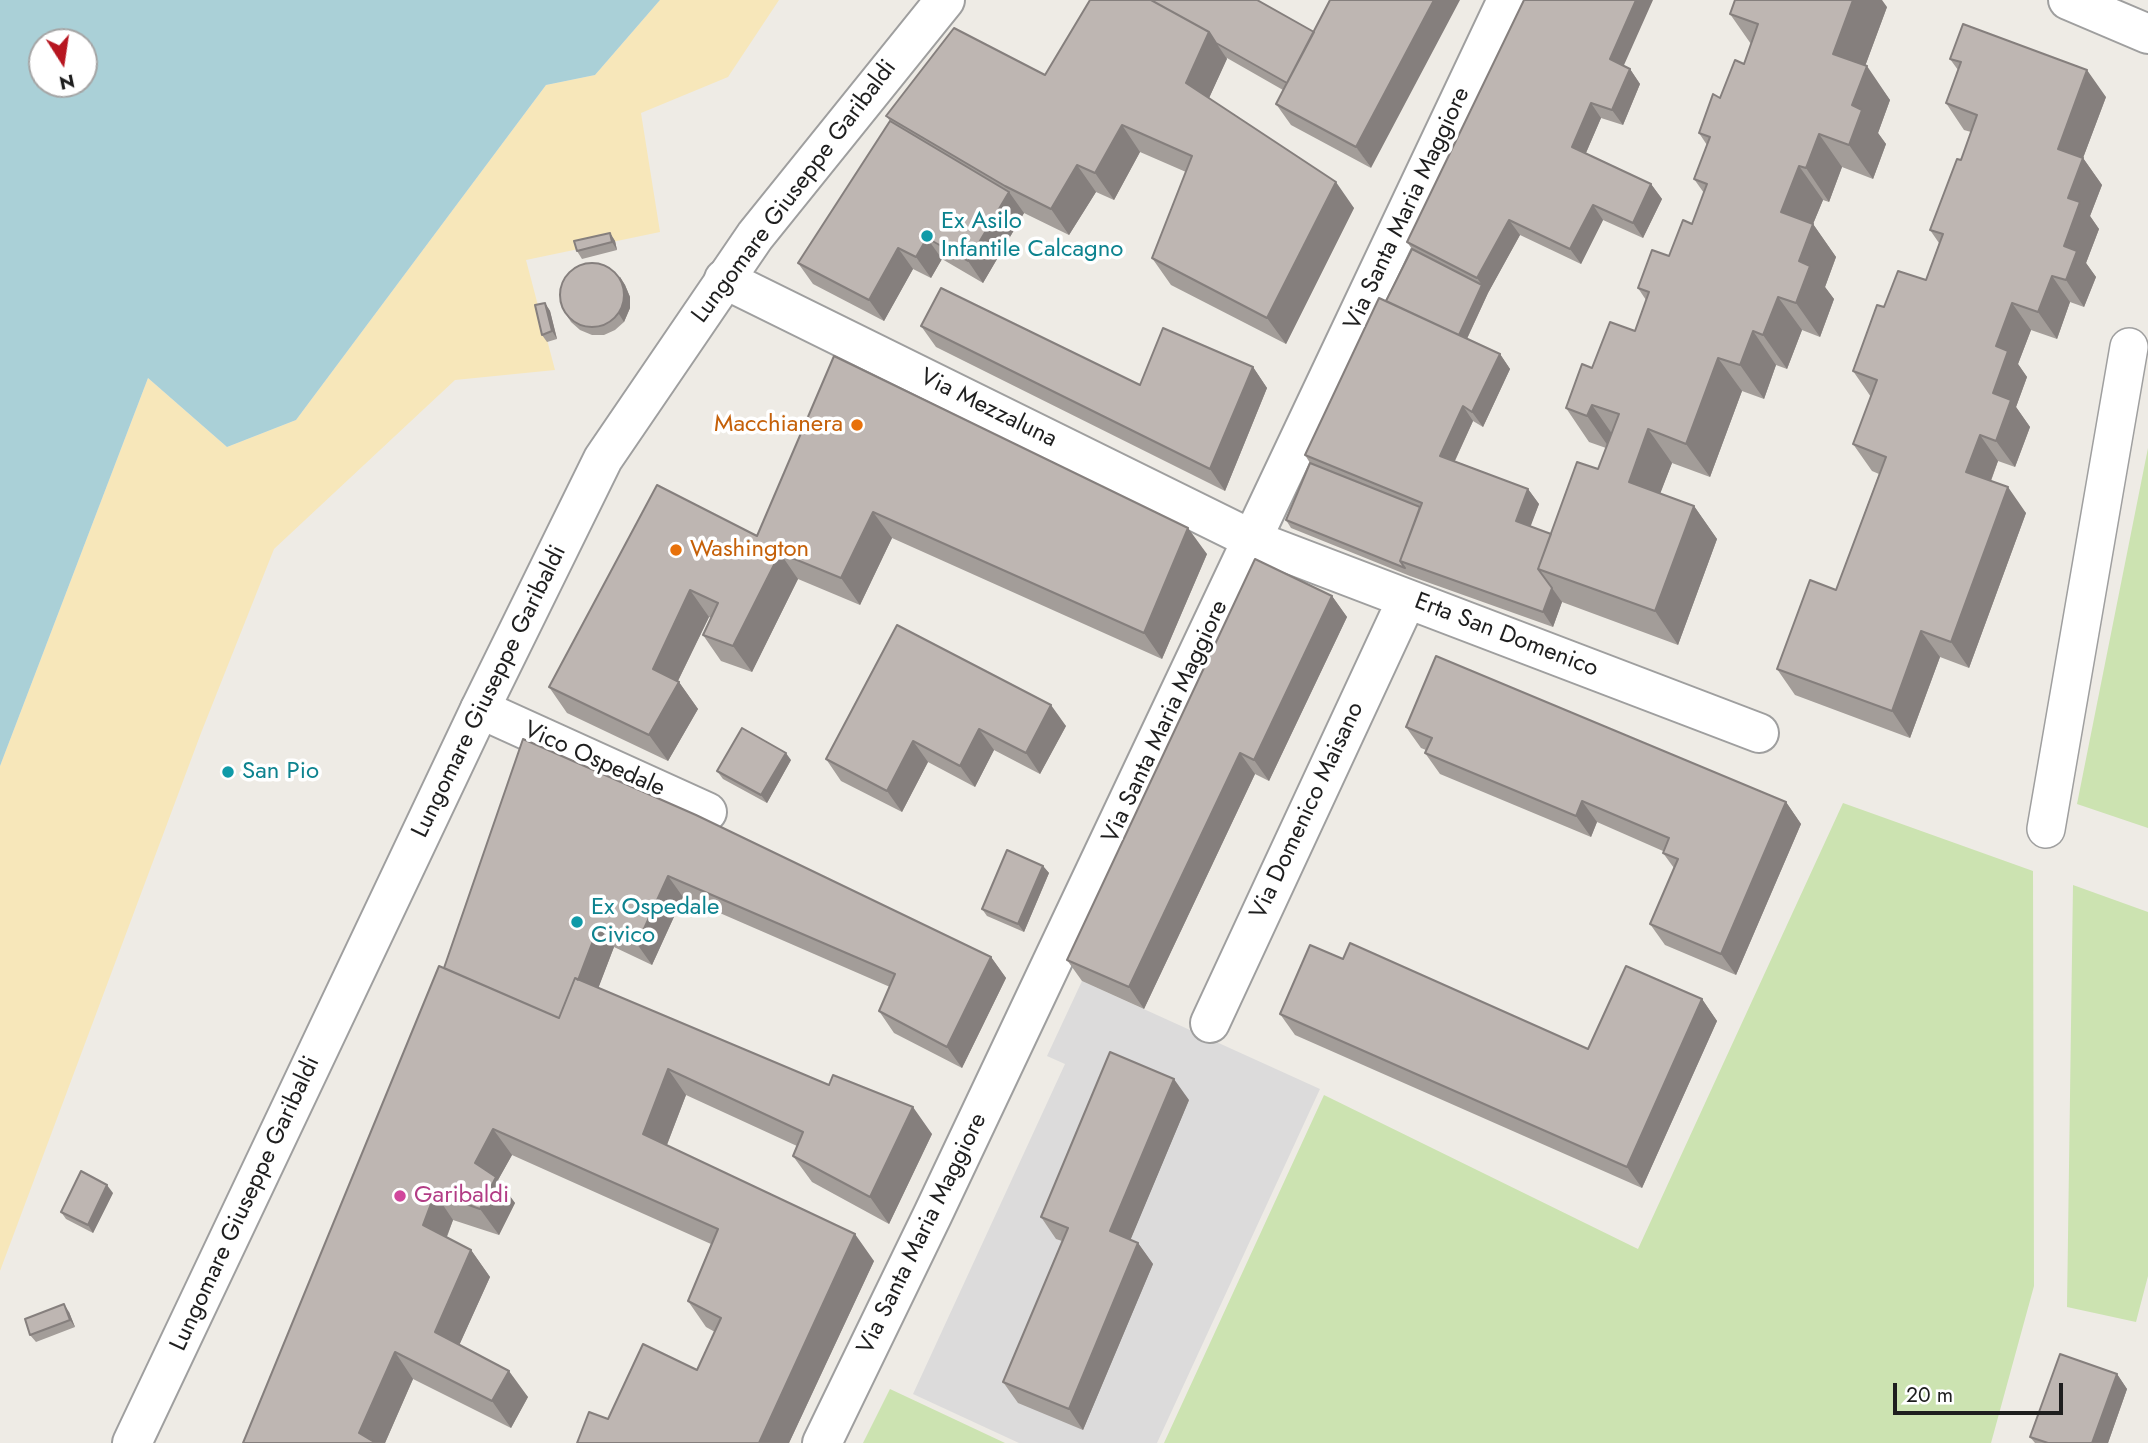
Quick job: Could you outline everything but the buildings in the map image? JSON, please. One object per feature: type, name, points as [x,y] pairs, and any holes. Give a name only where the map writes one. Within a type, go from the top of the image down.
[{"type":"street","name":"Lungomare Giuseppe Garibaldi","points":[[132,1443],[480,709],[603,459],[755,236],[945,0]]},
{"type":"street","name":"Via Santa Maria Maggiore","points":[[822,1443],[939,1202],[1507,0]]},
{"type":"street","points":[[2068,0],[2148,34]]},
{"type":"street","name":"Via Mezzaluna","points":[[724,279],[1252,540]]},
{"type":"street","points":[[2046,829],[2129,348]]},
{"type":"street","name":"Erta San Domenico","points":[[1252,540],[1759,733]]},
{"type":"street","name":"Via Domenico Maisano","points":[[1210,1023],[1407,598]]},
{"type":"street","name":"Vico Ospedale","points":[[480,709],[707,812]]},
{"type":"shaded area","points":[[1082,981],[1320,1089],[1157,1443],[1019,1443],[913,1394],[1065,1064],[1047,1056]]},
{"type":"green space","points":[[2148,448],[2148,828],[2077,804]]},
{"type":"green space","points":[[1843,803],[2033,871],[2034,1286],[1991,1443],[1164,1443],[1324,1095],[1638,1249]]},
{"type":"green space","points":[[2073,885],[2148,912],[2148,1276],[2136,1322],[2067,1307]]},
{"type":"green space","points":[[890,1389],[1005,1443],[863,1443]]},
{"type":"sand","points":[[660,0],[779,0],[728,77],[641,113],[660,232],[526,260],[555,370],[455,380],[274,549],[201,733],[0,1271],[0,766],[148,378],[227,447],[296,420],[546,85],[595,75]]},
{"type":"water","points":[[0,0],[660,0],[595,75],[546,85],[296,420],[227,447],[148,378],[0,766]]},
{"type":"place","name":"Ex Asilo Infantile Calcagno","points":[[927,236]]},
{"type":"place","name":"Macchianera","points":[[857,425]]},
{"type":"place","name":"Washington","points":[[676,550]]},
{"type":"place","name":"San Pio","points":[[228,772]]},
{"type":"place","name":"Ex Ospedale Civico","points":[[577,922]]},
{"type":"place","name":"Garibaldi","points":[[400,1196]]}]
